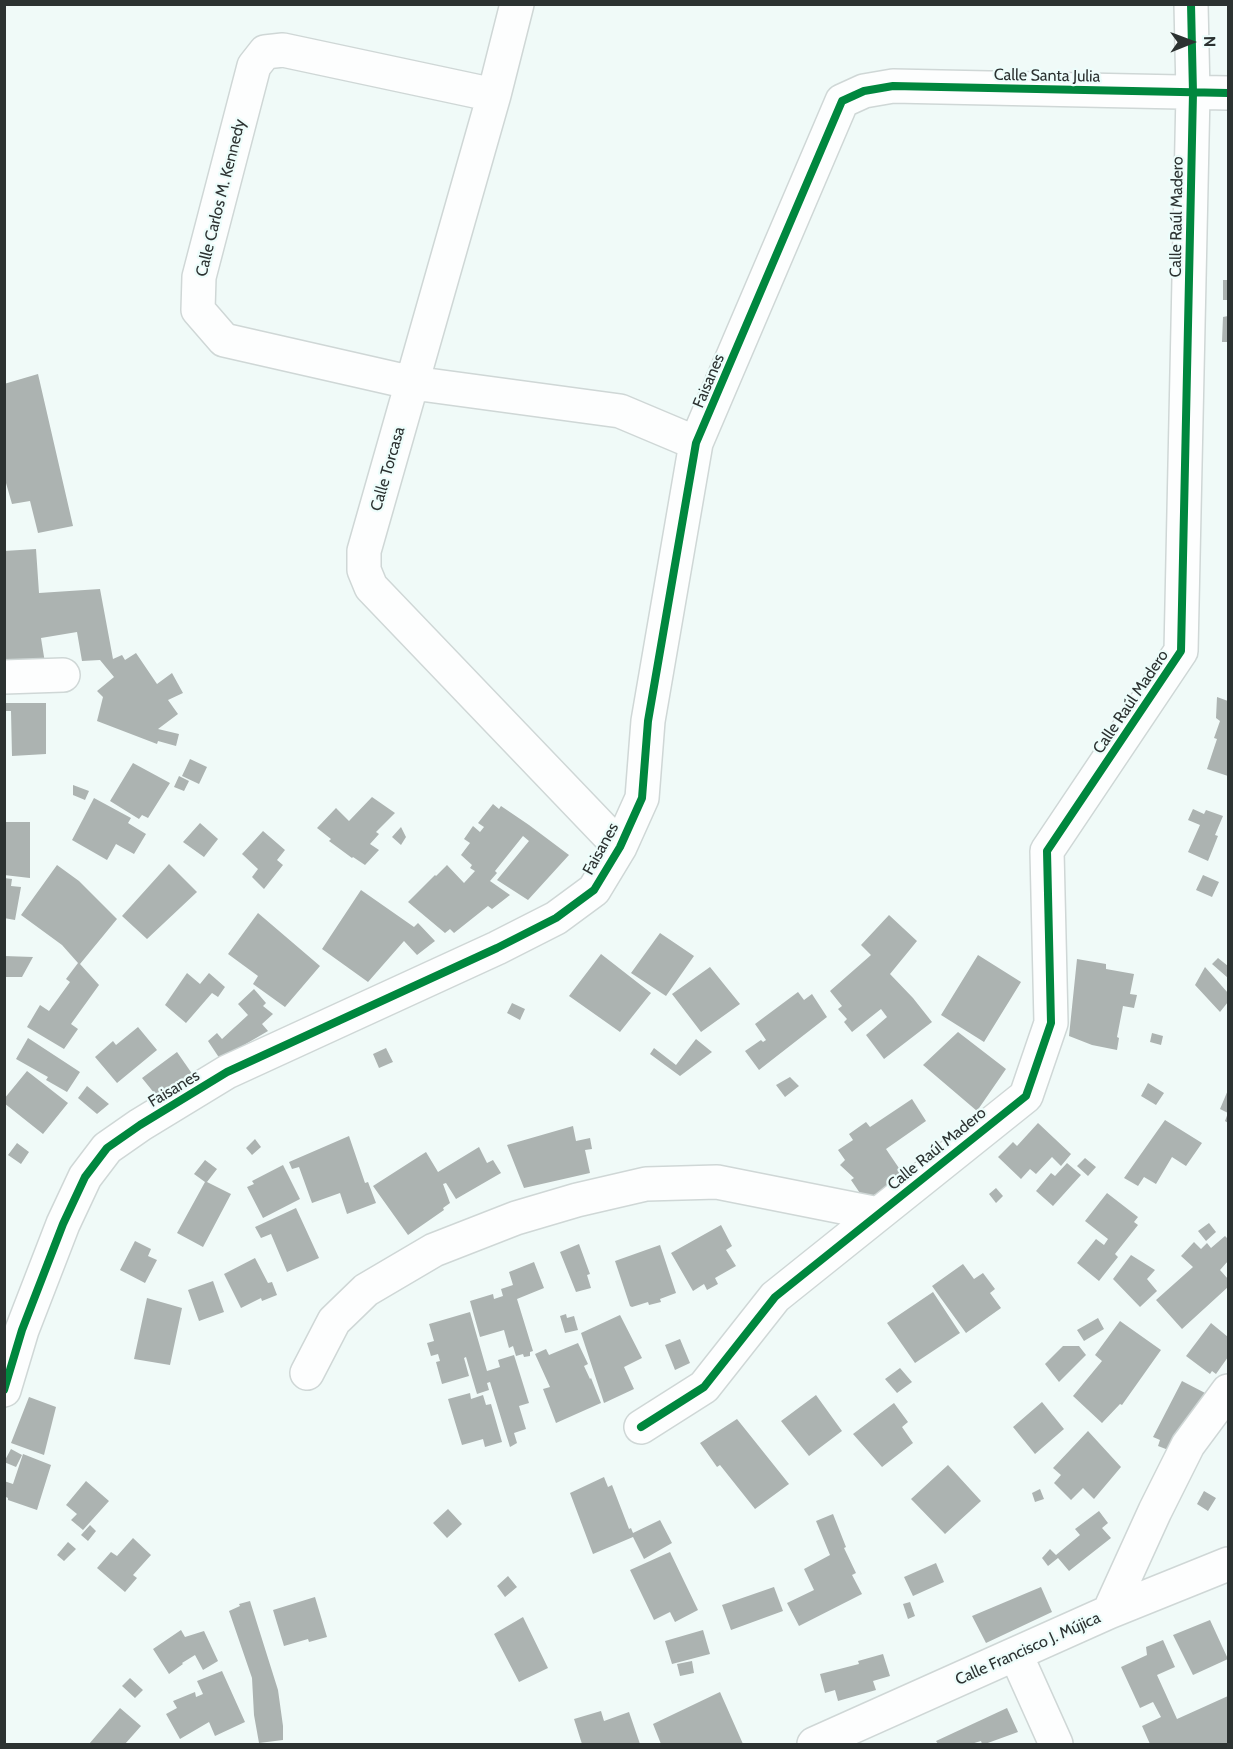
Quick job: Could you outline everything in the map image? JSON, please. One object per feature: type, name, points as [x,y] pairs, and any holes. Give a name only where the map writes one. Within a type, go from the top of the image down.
[{"type":"street","name":"Calle Torcasa","points":[[517,4],[494,95],[364,551],[364,570],[371,587],[620,847]]},
{"type":"street","name":"Calle Raúl Madero","points":[[641,1427],[704,1387],[775,1298],[1026,1096],[1051,1023],[1047,851],[1181,651],[1193,93],[1191,4]]},
{"type":"street","name":"Calle Carlos M. Kennedy","points":[[494,95],[283,50],[265,52],[254,66],[199,278],[198,310],[224,340],[413,383],[620,411],[696,444]]},
{"type":"street","name":"Calle Santa Julia","points":[[864,91],[893,86],[1228,93]]},
{"type":"street","name":"Faisanes","points":[[4,1390],[22,1330],[63,1224],[85,1177],[107,1148],[227,1072],[497,948],[556,918],[594,890],[620,847],[642,798],[648,721],[696,444],[842,101],[864,91]]},
{"type":"street","points":[[4,677],[63,675]]},
{"type":"street","points":[[307,1373],[334,1321],[366,1290],[434,1250],[516,1218],[578,1200],[646,1184],[717,1182],[878,1214]]},
{"type":"street","name":"Calle Francisco J. Mújica","points":[[814,1744],[1109,1612],[1188,1445],[1228,1391]]},
{"type":"street","points":[[1109,1612],[1228,1564]]},
{"type":"street","points":[[1016,1655],[1056,1744]]},
{"type":"building","points":[[1223,280],[1228,280],[1228,300],[1223,300]]},
{"type":"building","points":[[1228,316],[1228,342],[1222,342],[1223,317]]},
{"type":"building","points":[[38,374],[73,526],[38,533],[30,501],[12,504],[4,476],[4,384]]},
{"type":"building","points":[[36,549],[39,593],[100,589],[113,659],[122,655],[125,660],[136,653],[157,684],[172,673],[183,693],[168,700],[178,714],[158,729],[179,734],[176,746],[158,741],[157,744],[97,721],[103,697],[97,691],[114,677],[100,660],[82,661],[77,632],[41,638],[45,663],[4,663],[4,551]]},
{"type":"building","points":[[1217,697],[1228,701],[1228,776],[1207,769],[1217,739],[1214,738],[1220,721],[1216,718]]},
{"type":"building","points":[[4,703],[46,703],[46,754],[12,756],[11,711],[4,711]]},
{"type":"building","points":[[190,759],[207,767],[199,784],[182,776]]},
{"type":"building","points":[[133,763],[170,783],[148,818],[142,815],[139,819],[110,801]]},
{"type":"building","points":[[179,776],[189,781],[184,791],[174,787]]},
{"type":"building","points":[[73,785],[89,791],[85,800],[73,795]]},
{"type":"building","points":[[372,797],[395,813],[376,832],[379,834],[370,844],[379,850],[365,865],[329,841],[331,839],[317,828],[336,808],[349,821]]},
{"type":"building","points":[[94,798],[131,818],[128,823],[146,834],[134,854],[116,844],[107,860],[72,840]]},
{"type":"building","points":[[493,804],[499,809],[501,806],[569,855],[528,900],[497,880],[529,841],[523,836],[495,871],[497,873],[490,881],[510,895],[492,909],[488,906],[454,933],[450,929],[445,933],[408,902],[447,865],[464,883],[475,871],[461,855],[470,843],[464,839],[473,826],[480,832],[484,827],[478,823]]},
{"type":"building","points":[[1193,809],[1204,814],[1206,810],[1223,816],[1208,861],[1188,852],[1200,825],[1188,820]]},
{"type":"building","points":[[4,822],[30,822],[30,878],[4,875]]},
{"type":"building","points":[[200,823],[218,839],[204,857],[183,842]]},
{"type":"building","points":[[401,827],[406,837],[401,845],[392,837]]},
{"type":"building","points":[[263,831],[285,850],[277,860],[283,865],[264,889],[252,877],[258,869],[242,854]]},
{"type":"building","points":[[169,864],[197,892],[147,939],[122,916]]},
{"type":"building","points":[[57,865],[79,881],[117,919],[80,964],[99,985],[71,1024],[78,1029],[64,1049],[27,1027],[40,1005],[49,1011],[70,982],[66,979],[78,963],[62,945],[21,915]]},
{"type":"building","points":[[1203,875],[1219,882],[1212,897],[1196,890]]},
{"type":"building","points":[[4,878],[12,879],[11,886],[21,887],[15,920],[4,918]]},
{"type":"building","points":[[361,890],[414,927],[418,923],[435,941],[417,955],[404,941],[368,982],[322,949]]},
{"type":"building","points":[[258,913],[320,966],[285,1007],[253,984],[258,976],[228,954]]},
{"type":"building","points":[[889,915],[917,941],[890,974],[932,1022],[884,1059],[866,1035],[887,1017],[881,1009],[852,1032],[844,1022],[847,1019],[838,1009],[842,1006],[830,991],[871,955],[861,945]]},
{"type":"building","points":[[660,933],[694,956],[666,996],[631,973]]},
{"type":"building","points":[[601,954],[651,993],[620,1032],[569,996]]},
{"type":"building","points":[[978,955],[1021,982],[984,1042],[941,1015]]},
{"type":"building","points":[[4,956],[33,957],[22,977],[4,977]]},
{"type":"building","points":[[1218,958],[1228,966],[1228,978],[1212,964]]},
{"type":"building","points":[[1077,959],[1106,964],[1106,969],[1134,974],[1130,994],[1137,995],[1134,1008],[1123,1006],[1117,1050],[1092,1045],[1069,1036]]},
{"type":"building","points":[[710,967],[740,1004],[701,1032],[672,994]]},
{"type":"building","points":[[1205,967],[1228,993],[1228,1002],[1220,1012],[1195,985]]},
{"type":"building","points":[[187,973],[200,984],[209,973],[225,987],[218,997],[212,993],[186,1023],[165,1005]]},
{"type":"building","points":[[254,989],[266,1003],[263,1006],[273,1014],[262,1024],[268,1031],[220,1059],[208,1041],[217,1033],[222,1039],[248,1015],[238,1004]]},
{"type":"building","points":[[798,992],[804,1000],[812,994],[827,1017],[759,1070],[745,1051],[761,1040],[763,1042],[766,1040],[755,1024]]},
{"type":"building","points":[[512,1003],[525,1009],[520,1020],[507,1013]]},
{"type":"building","points":[[138,1027],[157,1050],[117,1083],[95,1057],[113,1041],[116,1045]]},
{"type":"building","points":[[958,1032],[1006,1069],[977,1111],[923,1065]]},
{"type":"building","points":[[1152,1033],[1163,1036],[1161,1045],[1150,1042]]},
{"type":"building","points":[[28,1038],[80,1072],[67,1092],[46,1080],[48,1077],[16,1059]]},
{"type":"building","points":[[696,1039],[712,1052],[680,1076],[650,1054],[654,1048],[676,1065]]},
{"type":"building","points":[[386,1048],[393,1062],[379,1068],[373,1054]]},
{"type":"building","points":[[177,1052],[193,1075],[159,1099],[142,1078]]},
{"type":"building","points":[[27,1071],[68,1103],[43,1134],[4,1103],[4,1099]]},
{"type":"building","points":[[790,1077],[799,1086],[785,1097],[776,1085]]},
{"type":"building","points":[[1148,1083],[1164,1093],[1156,1105],[1141,1096]]},
{"type":"building","points":[[87,1086],[109,1104],[97,1114],[78,1098]]},
{"type":"building","points":[[1228,1090],[1228,1113],[1220,1109]]},
{"type":"building","points":[[912,1099],[926,1121],[886,1149],[905,1177],[888,1189],[864,1199],[851,1180],[854,1178],[840,1165],[845,1160],[838,1150],[853,1140],[849,1134],[866,1122],[870,1127]]},
{"type":"building","points":[[1165,1120],[1202,1143],[1186,1166],[1172,1157],[1156,1184],[1144,1177],[1138,1186],[1124,1178]]},
{"type":"building","points":[[1038,1123],[1071,1154],[1061,1166],[1052,1157],[1036,1174],[1030,1169],[1021,1179],[998,1157],[1013,1142],[1017,1146]]},
{"type":"building","points":[[573,1126],[576,1141],[590,1138],[592,1149],[585,1150],[590,1173],[524,1188],[507,1145]]},
{"type":"building","points":[[349,1136],[365,1183],[368,1182],[376,1203],[347,1214],[340,1193],[312,1203],[299,1167],[292,1169],[289,1162]]},
{"type":"building","points":[[255,1139],[261,1147],[252,1155],[246,1148]]},
{"type":"building","points":[[17,1143],[29,1152],[21,1164],[8,1155]]},
{"type":"building","points":[[479,1147],[487,1163],[493,1160],[501,1173],[456,1199],[446,1183],[443,1184],[450,1203],[443,1208],[444,1210],[408,1235],[373,1186],[426,1152],[438,1172]]},
{"type":"building","points":[[1085,1158],[1096,1167],[1088,1176],[1077,1166]]},
{"type":"building","points":[[205,1160],[217,1169],[207,1182],[231,1194],[203,1247],[177,1233],[205,1182],[194,1174]]},
{"type":"building","points":[[1067,1163],[1081,1175],[1053,1206],[1036,1191],[1051,1173],[1055,1176]]},
{"type":"building","points":[[283,1165],[300,1199],[263,1218],[247,1187],[254,1184],[252,1181]]},
{"type":"building","points":[[996,1188],[1003,1196],[996,1203],[989,1194]]},
{"type":"building","points":[[1107,1193],[1138,1217],[1134,1222],[1138,1225],[1115,1254],[1118,1257],[1099,1281],[1077,1263],[1096,1239],[1104,1245],[1108,1239],[1085,1221]]},
{"type":"building","points":[[296,1208],[319,1258],[287,1272],[271,1234],[261,1238],[255,1227]]},
{"type":"building","points":[[1209,1223],[1216,1232],[1206,1241],[1198,1231]]},
{"type":"building","points":[[721,1225],[732,1246],[726,1250],[736,1266],[715,1278],[718,1284],[707,1290],[704,1284],[693,1291],[671,1253]]},
{"type":"building","points":[[1225,1236],[1228,1239],[1228,1261],[1220,1270],[1228,1279],[1228,1287],[1182,1329],[1156,1300],[1193,1267],[1181,1256],[1194,1242],[1201,1249],[1207,1243],[1211,1248]]},
{"type":"building","points":[[135,1241],[151,1249],[148,1256],[157,1260],[145,1283],[120,1270]]},
{"type":"building","points":[[579,1244],[590,1274],[587,1275],[591,1288],[576,1292],[560,1252]]},
{"type":"building","points":[[660,1245],[676,1293],[660,1299],[661,1302],[649,1305],[648,1302],[632,1307],[615,1261]]},
{"type":"building","points":[[1131,1255],[1155,1270],[1147,1279],[1157,1291],[1140,1307],[1113,1279]]},
{"type":"building","points":[[255,1258],[268,1283],[272,1282],[277,1295],[262,1301],[261,1298],[241,1308],[224,1274]]},
{"type":"building","points":[[534,1262],[544,1288],[517,1299],[533,1351],[530,1352],[530,1356],[524,1357],[523,1354],[516,1356],[513,1346],[509,1348],[504,1330],[480,1337],[470,1301],[493,1294],[494,1299],[503,1296],[501,1289],[513,1285],[509,1272]]},
{"type":"building","points":[[963,1264],[974,1279],[983,1273],[995,1289],[990,1293],[1001,1308],[966,1333],[932,1286]]},
{"type":"building","points":[[213,1281],[224,1312],[199,1321],[188,1290]]},
{"type":"building","points":[[933,1292],[960,1333],[915,1363],[887,1323]]},
{"type":"building","points":[[147,1298],[182,1308],[170,1365],[134,1359]]},
{"type":"building","points":[[470,1312],[487,1371],[500,1367],[498,1360],[514,1355],[529,1403],[519,1406],[526,1429],[514,1433],[517,1443],[510,1447],[490,1382],[487,1383],[489,1390],[477,1394],[466,1357],[464,1358],[469,1376],[442,1384],[436,1362],[440,1361],[438,1354],[431,1356],[427,1343],[434,1341],[429,1324]]},
{"type":"building","points":[[566,1314],[567,1318],[574,1316],[578,1330],[565,1333],[560,1316]]},
{"type":"building","points":[[620,1315],[642,1358],[624,1367],[634,1389],[604,1403],[581,1333]]},
{"type":"building","points":[[1098,1318],[1104,1329],[1084,1341],[1077,1330]]},
{"type":"building","points":[[1120,1321],[1161,1350],[1122,1405],[1120,1404],[1102,1423],[1073,1396],[1102,1361],[1095,1355]]},
{"type":"building","points":[[1211,1323],[1228,1337],[1228,1357],[1216,1374],[1212,1371],[1210,1374],[1186,1356]]},
{"type":"building","points":[[680,1339],[690,1363],[675,1370],[665,1345]]},
{"type":"building","points":[[578,1343],[588,1364],[584,1366],[601,1403],[556,1423],[543,1389],[550,1387],[535,1354],[546,1349],[549,1355]]},
{"type":"building","points":[[1063,1346],[1079,1346],[1086,1355],[1059,1382],[1045,1364]]},
{"type":"building","points":[[900,1368],[912,1382],[897,1393],[885,1379]]},
{"type":"building","points":[[1182,1381],[1207,1394],[1171,1451],[1158,1446],[1160,1440],[1153,1437]]},
{"type":"building","points":[[470,1393],[471,1399],[483,1395],[486,1405],[491,1404],[502,1442],[485,1447],[483,1439],[462,1445],[448,1399]]},
{"type":"building","points":[[816,1395],[842,1431],[809,1456],[781,1421]]},
{"type":"building","points":[[29,1397],[56,1407],[44,1455],[11,1443]]},
{"type":"building","points":[[1042,1402],[1064,1429],[1035,1454],[1013,1427]]},
{"type":"building","points":[[894,1403],[908,1422],[902,1427],[913,1443],[882,1467],[853,1434]]},
{"type":"building","points":[[737,1419],[789,1484],[755,1509],[720,1465],[717,1467],[700,1443]]},
{"type":"building","points":[[1088,1431],[1121,1467],[1094,1499],[1083,1488],[1071,1500],[1054,1483],[1061,1475],[1053,1468]]},
{"type":"building","points":[[11,1449],[22,1455],[16,1467],[4,1462]]},
{"type":"building","points":[[23,1454],[51,1465],[37,1510],[8,1500],[4,1496],[4,1481],[13,1484]]},
{"type":"building","points":[[948,1465],[981,1501],[945,1534],[911,1499]]},
{"type":"building","points":[[604,1477],[608,1487],[612,1485],[629,1529],[631,1528],[633,1533],[660,1520],[672,1543],[644,1559],[633,1537],[593,1554],[570,1493]]},
{"type":"building","points":[[86,1481],[109,1501],[83,1530],[71,1520],[77,1514],[66,1505]]},
{"type":"building","points":[[1040,1489],[1044,1499],[1035,1502],[1032,1493]]},
{"type":"building","points":[[1204,1491],[1216,1498],[1208,1511],[1197,1504]]},
{"type":"building","points":[[448,1509],[462,1524],[447,1538],[433,1523]]},
{"type":"building","points":[[1099,1511],[1108,1523],[1102,1528],[1111,1538],[1069,1571],[1058,1558],[1048,1566],[1042,1558],[1050,1549],[1056,1555],[1080,1535],[1075,1529]]},
{"type":"building","points":[[833,1514],[846,1547],[844,1548],[856,1573],[852,1575],[862,1594],[799,1626],[787,1603],[814,1590],[804,1569],[830,1555],[816,1521]]},
{"type":"building","points":[[90,1525],[96,1531],[88,1541],[81,1535]]},
{"type":"building","points":[[133,1538],[151,1555],[133,1575],[137,1578],[125,1592],[97,1568],[111,1552],[117,1556]]},
{"type":"building","points":[[68,1542],[76,1549],[64,1561],[57,1555]]},
{"type":"building","points":[[670,1552],[698,1610],[675,1622],[670,1612],[654,1620],[630,1570]]},
{"type":"building","points":[[936,1563],[944,1582],[913,1596],[904,1577]]},
{"type":"building","points":[[508,1576],[517,1587],[505,1597],[497,1586]]},
{"type":"building","points":[[774,1587],[783,1611],[731,1630],[722,1605]]},
{"type":"building","points":[[1041,1587],[1052,1612],[986,1643],[972,1616]]},
{"type":"building","points":[[315,1597],[327,1637],[309,1642],[308,1639],[284,1646],[273,1610]]},
{"type":"building","points":[[250,1601],[278,1690],[283,1740],[259,1743],[254,1715],[252,1678],[229,1611],[240,1606],[239,1604]]},
{"type":"building","points":[[910,1602],[915,1616],[908,1619],[903,1604]]},
{"type":"building","points":[[523,1617],[548,1668],[519,1682],[494,1634]]},
{"type":"building","points":[[1210,1620],[1228,1659],[1193,1675],[1173,1635]]},
{"type":"building","points":[[181,1630],[185,1637],[204,1631],[218,1661],[203,1670],[195,1655],[169,1674],[153,1649]]},
{"type":"building","points":[[703,1630],[710,1654],[672,1664],[665,1641]]},
{"type":"building","points":[[1163,1640],[1175,1667],[1157,1675],[1177,1719],[1228,1696],[1228,1744],[1150,1744],[1142,1726],[1161,1717],[1153,1702],[1140,1708],[1121,1667],[1147,1655],[1146,1647]]},
{"type":"building","points":[[883,1654],[890,1676],[873,1681],[876,1690],[838,1701],[835,1690],[825,1693],[820,1674],[859,1664],[858,1661]]},
{"type":"building","points":[[692,1661],[694,1673],[680,1676],[677,1664]]},
{"type":"building","points":[[222,1671],[245,1722],[215,1736],[209,1722],[180,1739],[166,1714],[177,1708],[173,1701],[195,1692],[196,1697],[203,1694],[197,1681]]},
{"type":"building","points":[[130,1678],[143,1690],[135,1698],[122,1686]]},
{"type":"building","points":[[720,1692],[743,1744],[661,1744],[653,1724]]},
{"type":"building","points":[[120,1708],[141,1726],[125,1744],[89,1744]]},
{"type":"building","points":[[1007,1708],[1018,1732],[985,1744],[981,1741],[971,1744],[938,1744],[936,1741]]},
{"type":"building","points":[[601,1711],[604,1721],[629,1712],[640,1744],[582,1744],[574,1719]]},
{"type":"cycle path","points":[[641,1427],[704,1387],[775,1297],[1026,1096],[1051,1023],[1047,851],[1181,651],[1193,93],[1191,4]]},
{"type":"cycle path","points":[[4,1390],[22,1330],[63,1224],[85,1177],[107,1148],[227,1072],[497,948],[556,918],[594,890],[620,847],[642,798],[648,721],[696,443],[842,101],[864,91],[893,86],[1228,93]]}]
